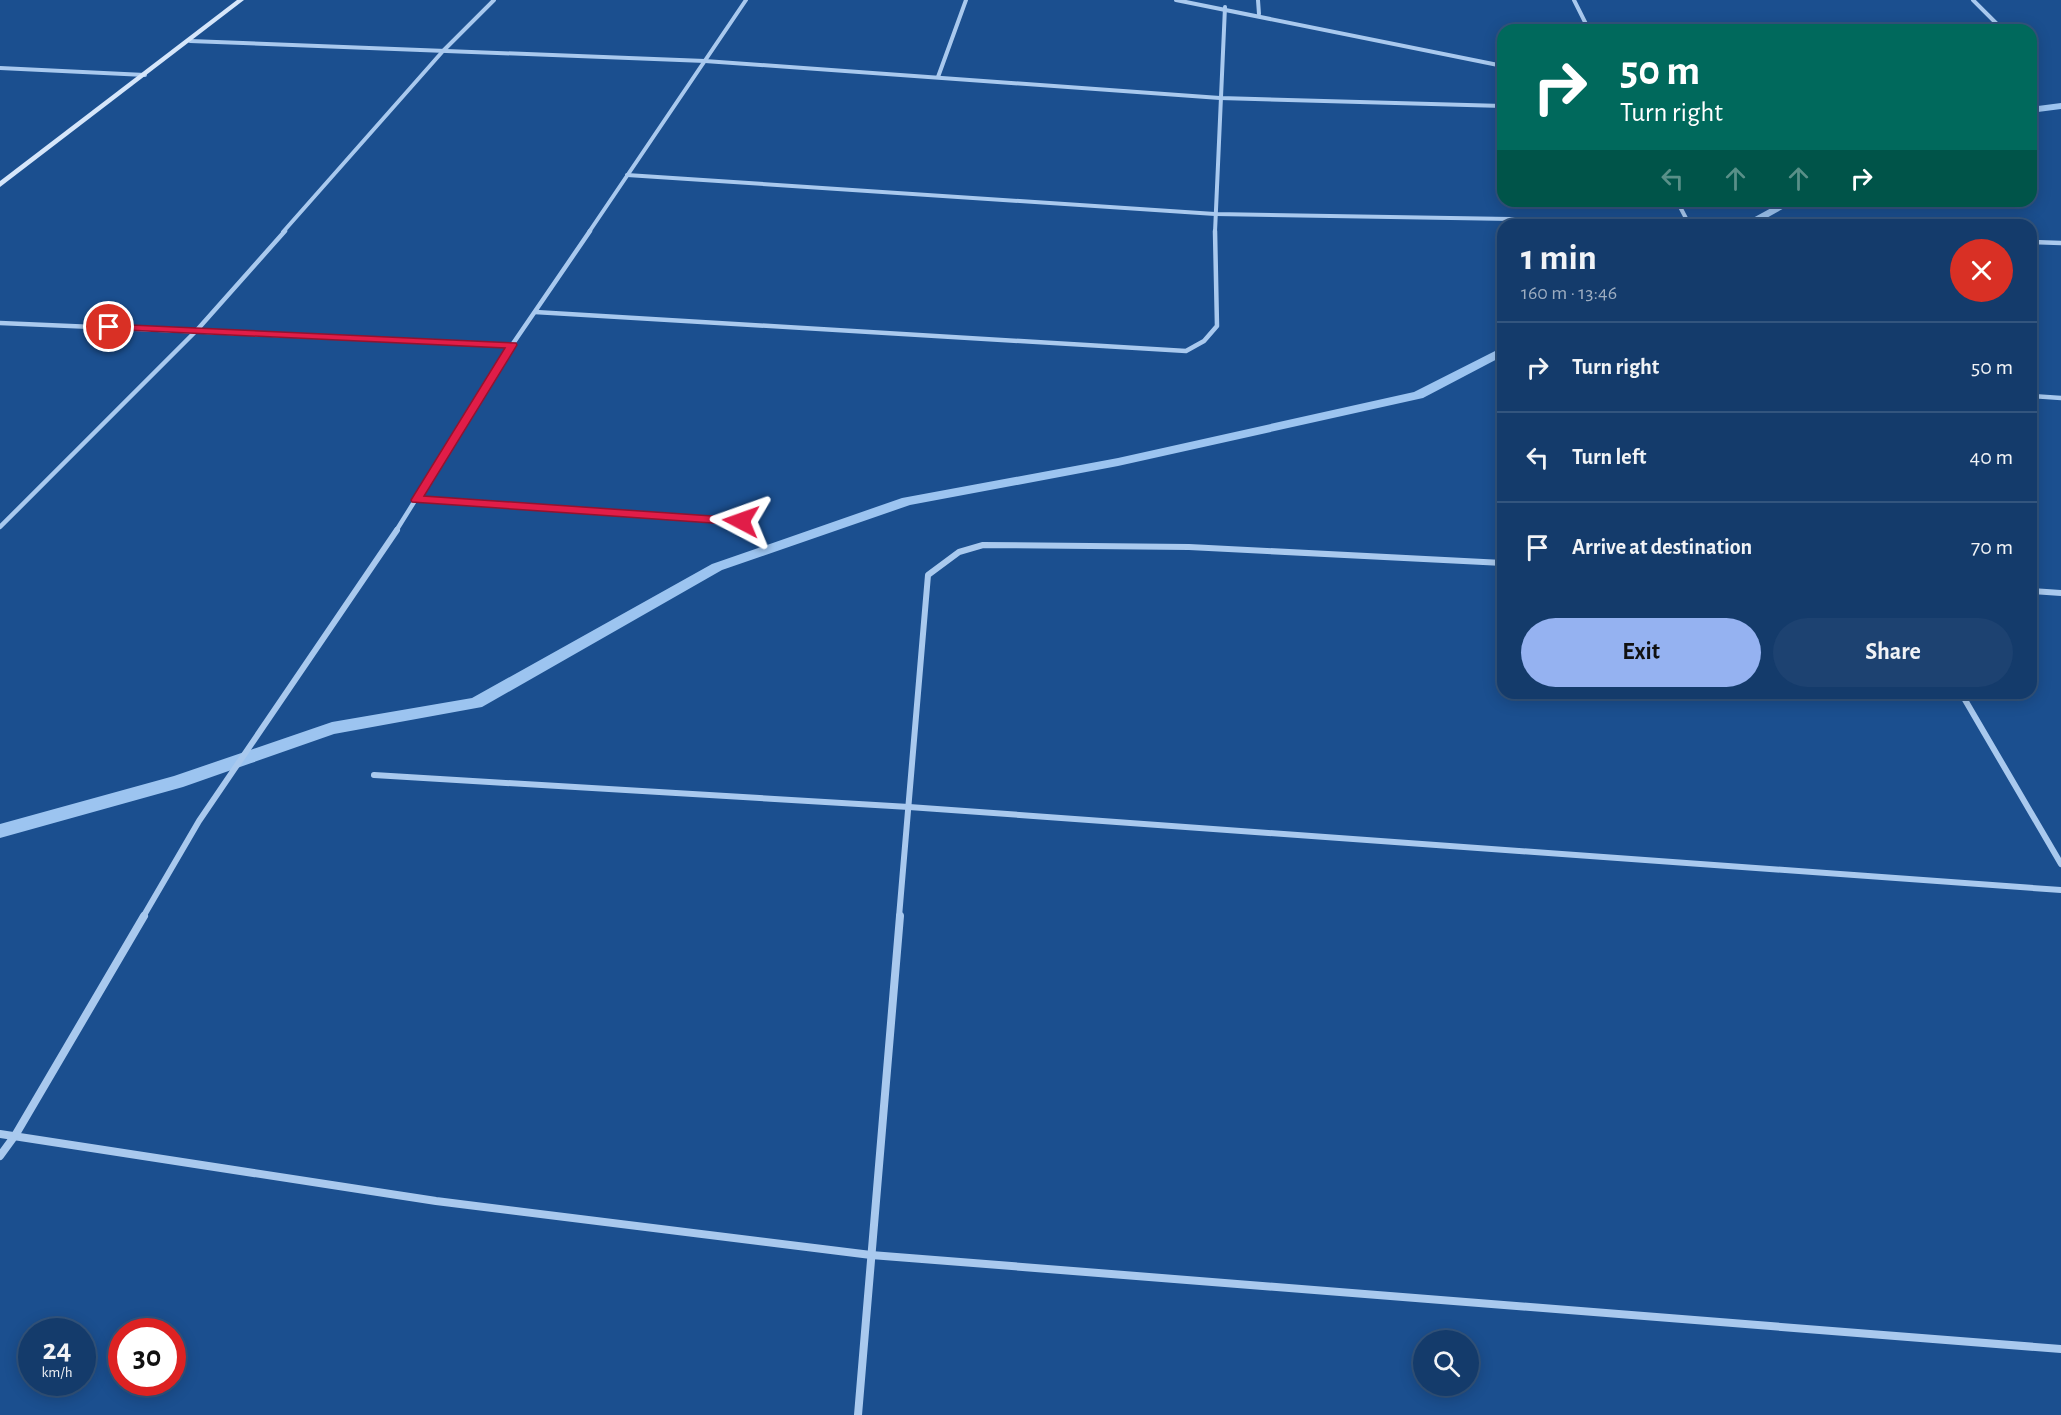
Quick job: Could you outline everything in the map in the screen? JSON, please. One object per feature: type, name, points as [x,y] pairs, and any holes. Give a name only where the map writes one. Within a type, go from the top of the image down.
[{"type":"street","points":[[0,185],[241,0]]},
{"type":"street","points":[[0,527],[197,330],[443,51],[494,0]]},
{"type":"street","points":[[0,1156],[16,1134],[199,821],[417,500],[512,345],[746,0]]},
{"type":"street","points":[[938,77],[966,0]]},
{"type":"street","points":[[1176,0],[1225,7],[1389,46],[1497,65]]},
{"type":"street","points":[[1258,0],[1259,14]]},
{"type":"street","points":[[1574,0],[1586,24]]},
{"type":"street","points":[[1972,0],[1997,24]]},
{"type":"street","points":[[535,312],[1186,351],[1204,341],[1216,326],[1215,214],[1225,7]]},
{"type":"street","points":[[190,41],[705,60],[1220,98],[1497,106]]},
{"type":"street","points":[[0,68],[145,75]]},
{"type":"street","points":[[627,175],[1215,214],[1497,219]]},
{"type":"street","points":[[2037,242],[2061,243]]},
{"type":"street","points":[[0,323],[512,345]]},
{"type":"street","points":[[2037,396],[2061,398]]},
{"type":"street","points":[[417,500],[741,521]]},
{"type":"street","points":[[858,1415],[928,574],[959,552],[983,545],[1189,547],[1497,563]]},
{"type":"street","points":[[2037,591],[2061,593]]},
{"type":"street","points":[[1965,699],[2061,864]]},
{"type":"street","points":[[374,775],[909,807],[2061,890]]},
{"type":"street","points":[[0,1134],[16,1134],[436,1201],[871,1255],[2061,1349]]},
{"type":"waterway","points":[[2037,109],[2061,106]]},
{"type":"waterway","points":[[1758,219],[1780,207]]},
{"type":"waterway","points":[[0,831],[177,782],[332,728],[476,703],[717,567],[907,501],[1118,462],[1418,395],[1497,354]]},
{"type":"route","points":[[109,327],[512,345],[417,500],[741,521]]}]
